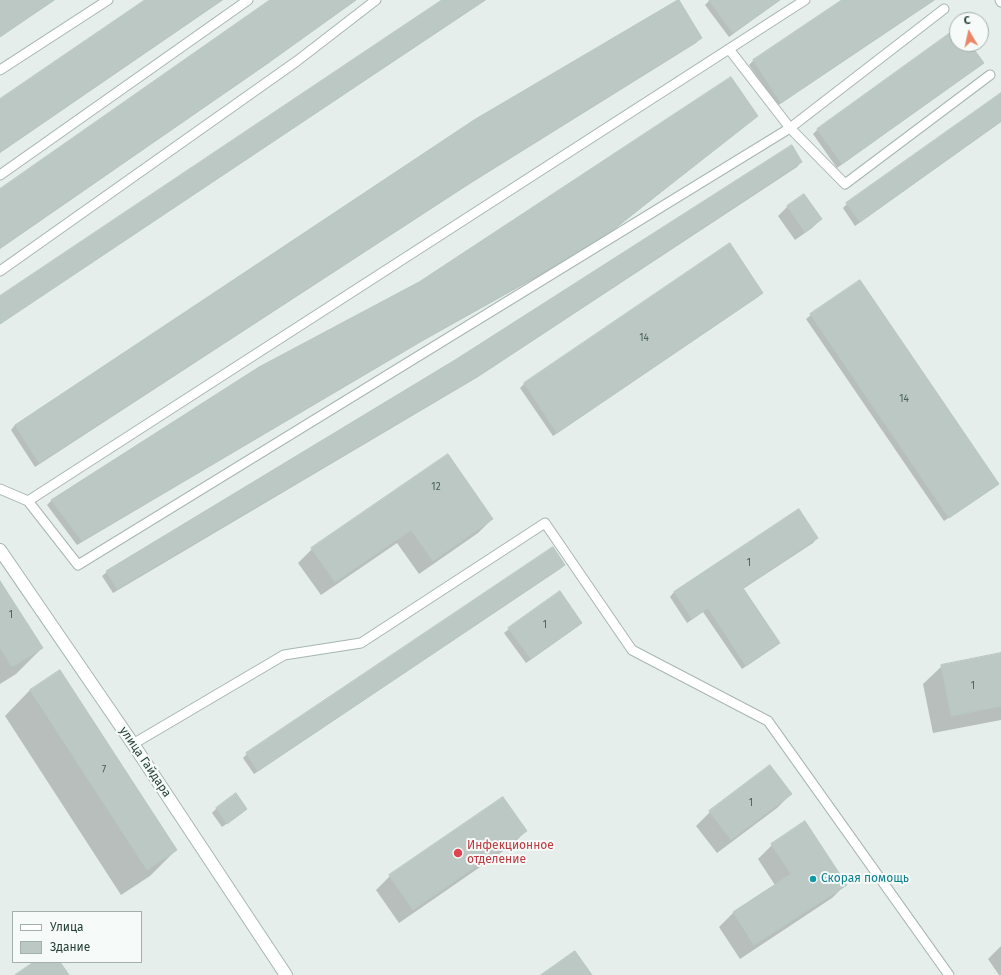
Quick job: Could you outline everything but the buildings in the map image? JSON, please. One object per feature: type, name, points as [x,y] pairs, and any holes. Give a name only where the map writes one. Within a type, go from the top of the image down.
[{"type":"street","name":"улица Гайдара","points":[[0,550],[133,744],[286,975]]},
{"type":"lane","points":[[0,70],[108,0]]},
{"type":"lane","points":[[0,175],[248,0]]},
{"type":"lane","points":[[0,271],[297,61],[376,0]]},
{"type":"lane","points":[[28,501],[805,0]]},
{"type":"lane","points":[[0,489],[28,501],[78,565],[790,128],[944,9]]},
{"type":"lane","points":[[729,49],[790,128],[846,184],[990,75]]},
{"type":"lane","points":[[133,744],[284,656],[361,643],[545,523],[632,650],[768,721],[948,975]]},
{"type":"place","name":"Инфекционное отделение","points":[[458,853]]},
{"type":"place","name":"Скорая помощь","points":[[813,879]]}]
